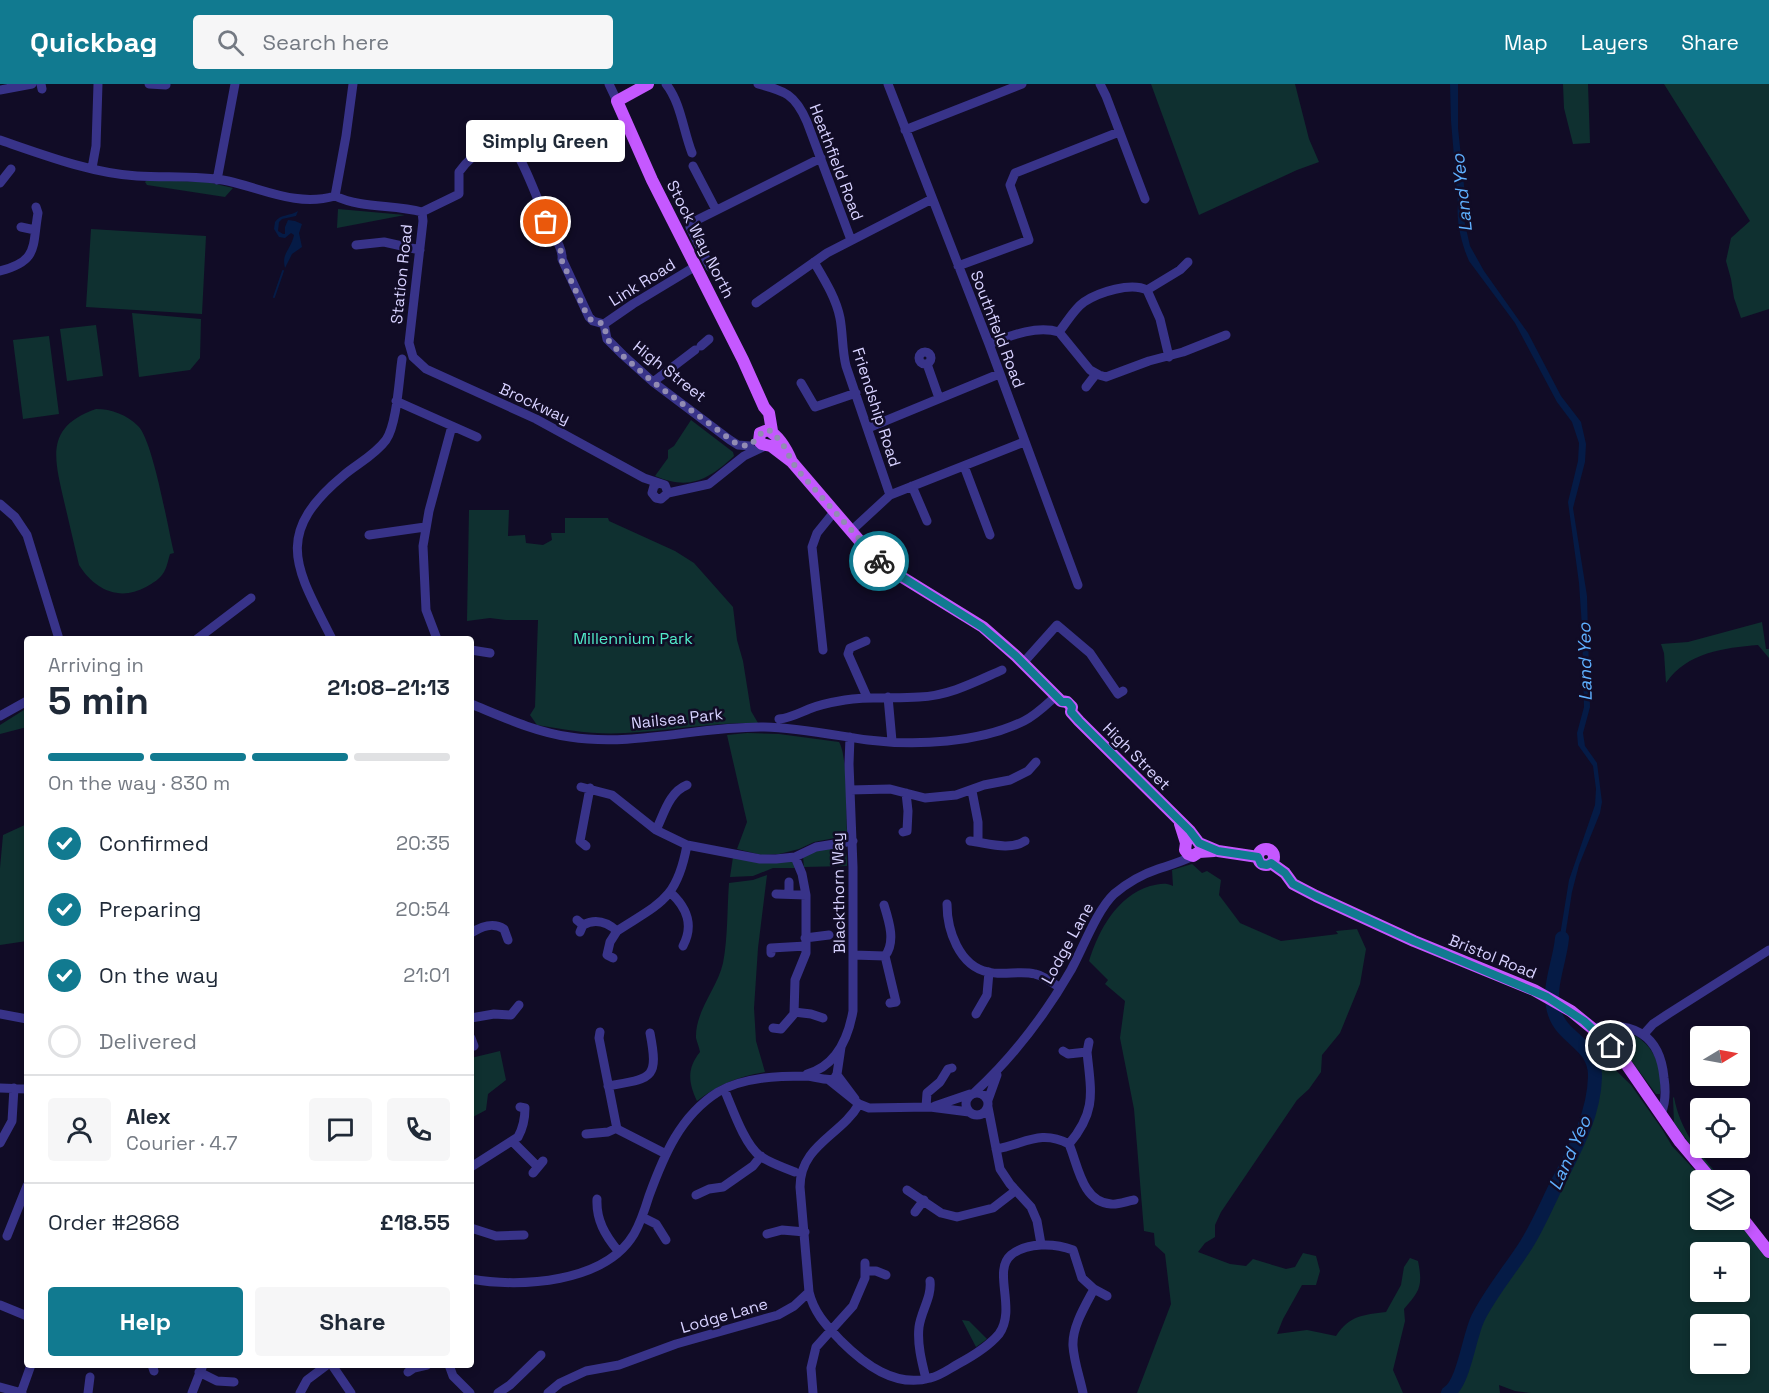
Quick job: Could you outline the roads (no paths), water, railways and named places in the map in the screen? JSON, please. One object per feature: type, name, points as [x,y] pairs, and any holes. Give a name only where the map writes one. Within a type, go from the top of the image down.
[{"type":"main road","points":[[617,101],[648,84]]},
{"type":"main road","name":"Stock Way North","points":[[617,101],[652,180],[743,360],[764,407],[768,438]]},
{"type":"main road","name":"High Street","points":[[768,438],[786,449],[792,462],[884,566],[982,627],[1023,663],[1059,699],[1062,707],[1067,712],[1071,712],[1180,823],[1193,848]]},
{"type":"main road","name":"Bristol Road","points":[[1193,848],[1258,857],[1262,850],[1270,850],[1274,856],[1271,863],[1285,873],[1293,884],[1414,941],[1547,997],[1571,1011],[1622,1058],[1704,1170]]},
{"type":"main road","points":[[1750,1228],[1769,1252]]},
{"type":"street","points":[[0,90],[32,84]]},
{"type":"street","points":[[92,168],[96,146],[99,84]]},
{"type":"street","points":[[148,84],[166,87]]},
{"type":"street","points":[[217,180],[235,84]]},
{"type":"street","points":[[335,196],[353,84]]},
{"type":"street","name":"Stock Way North","points":[[609,84],[617,101]]},
{"type":"street","points":[[666,84],[675,97],[692,153]]},
{"type":"street","name":"Heathfield Road","points":[[758,84],[784,91],[798,103],[851,240]]},
{"type":"street","name":"Southfield Road","points":[[888,84],[1078,585]]},
{"type":"street","points":[[905,130],[1011,86],[1022,84]]},
{"type":"street","points":[[1100,84],[1140,194]]},
{"type":"street","points":[[958,266],[1033,241],[1010,185],[1014,175],[1119,132]]},
{"type":"street","points":[[0,140],[92,168],[138,176],[191,176],[217,180],[291,199],[320,200],[335,196],[348,202],[370,206],[406,207],[422,212]]},
{"type":"street","name":"Station Road","points":[[413,357],[410,340],[423,221],[422,212],[459,194],[458,175],[464,165],[486,149],[502,145],[512,147]]},
{"type":"street","name":"High Street","points":[[512,147],[521,161],[550,231],[555,237],[562,255],[561,259],[586,313],[591,320],[604,324],[608,342],[653,382],[730,440],[738,445],[750,446]]},
{"type":"street","points":[[710,267],[690,227],[692,224],[821,158]]},
{"type":"street","points":[[693,166],[716,210]]},
{"type":"street","points":[[0,183],[10,169]]},
{"type":"street","points":[[756,303],[774,295],[814,262],[851,240],[932,199]]},
{"type":"street","points":[[0,271],[20,265],[32,251],[38,213],[36,207]]},
{"type":"street","points":[[21,228],[35,230]]},
{"type":"street","points":[[354,248],[384,242],[420,250]]},
{"type":"street","name":"Friendship Road","points":[[814,262],[833,297],[840,317],[843,353],[890,495]]},
{"type":"street","name":"Link Road","points":[[604,324],[696,266]]},
{"type":"street","points":[[1147,290],[1186,267]]},
{"type":"street","points":[[1059,332],[1079,307],[1088,300],[1126,286],[1138,286],[1147,290],[1160,318],[1168,357]]},
{"type":"street","points":[[988,344],[1032,331],[1059,332],[1096,374],[1111,376],[1147,362],[1200,350],[1226,335]]},
{"type":"street","points":[[653,382],[710,339]]},
{"type":"street","name":"Brockway","points":[[413,357],[426,369],[536,419],[661,488],[698,488],[709,484],[768,438]]},
{"type":"street","points":[[331,636],[301,576],[297,552],[302,524],[309,511],[335,483],[386,440],[396,401],[402,360]]},
{"type":"street","points":[[927,364],[939,398]]},
{"type":"street","points":[[868,428],[999,374]]},
{"type":"street","points":[[1086,387],[1096,374]]},
{"type":"street","points":[[801,383],[813,410],[856,393]]},
{"type":"street","points":[[396,401],[477,437]]},
{"type":"street","points":[[436,636],[426,606],[422,553],[425,527],[452,426]]},
{"type":"street","name":"Brockway","points":[[744,456],[750,446],[768,438]]},
{"type":"street","points":[[851,531],[890,495],[1024,442]]},
{"type":"street","points":[[964,466],[988,530],[976,530]]},
{"type":"street","points":[[912,486],[916,508],[927,521]]},
{"type":"street","points":[[0,504],[15,517],[27,535],[58,636]]},
{"type":"street","points":[[823,650],[812,548],[817,533],[834,512]]},
{"type":"street","points":[[372,536],[425,527]]},
{"type":"street","points":[[201,636],[251,598]]},
{"type":"street","points":[[1023,663],[1058,625],[1090,653],[1118,694],[1123,691]]},
{"type":"street","points":[[866,640],[847,645],[848,659],[867,697]]},
{"type":"street","points":[[474,650],[490,653]]},
{"type":"street","points":[[779,720],[810,714],[837,701],[867,697],[921,697],[964,692],[1002,670]]},
{"type":"street","points":[[888,697],[892,741]]},
{"type":"street","name":"Nailsea Park","points":[[474,705],[545,733],[583,739],[661,736],[748,727],[791,729],[892,741],[936,742],[989,733],[1024,721],[1059,699]]},
{"type":"street","points":[[0,717],[24,703]]},
{"type":"street","name":"Blackthorn Way","points":[[841,1047],[850,1027],[853,1011],[853,841],[850,737]]},
{"type":"street","points":[[850,790],[886,788],[930,798],[956,795],[1030,773],[1036,762]]},
{"type":"street","points":[[656,830],[670,799],[681,785]]},
{"type":"street","points":[[579,843],[585,787],[616,797],[656,830],[687,845],[760,859],[795,857],[816,847],[853,841]]},
{"type":"street","points":[[972,790],[978,822],[974,841],[999,845],[1022,845]]},
{"type":"street","points":[[906,793],[907,833]]},
{"type":"street","points":[[607,958],[610,942],[617,932],[652,910],[671,893],[681,873],[687,845]]},
{"type":"street","name":"Lodge Lane","points":[[928,1107],[973,1093],[1004,1062],[1036,1024],[1060,988],[1104,905],[1114,894],[1142,876],[1176,864],[1193,848]]},
{"type":"street","points":[[779,1032],[794,1012],[795,980],[805,959],[806,895],[802,874],[795,857]]},
{"type":"street","points":[[789,882],[789,894]]},
{"type":"street","points":[[671,893],[683,905],[687,915],[687,933],[683,948]]},
{"type":"street","points":[[776,894],[806,895]]},
{"type":"street","points":[[947,904],[947,915],[952,933],[962,953],[975,966],[989,972],[1034,974],[1060,988]]},
{"type":"street","points":[[888,909],[891,939],[890,948],[885,956],[896,1002],[890,1003]]},
{"type":"street","points":[[936,915],[947,915]]},
{"type":"street","points":[[580,926],[591,921],[602,921],[617,932]]},
{"type":"street","points":[[474,932],[491,925],[507,925],[508,940]]},
{"type":"street","points":[[771,953],[771,948],[823,938]]},
{"type":"street","points":[[1644,1034],[1668,1014],[1769,950]]},
{"type":"street","points":[[853,955],[885,956]]},
{"type":"street","points":[[976,1014],[987,995],[989,972]]},
{"type":"street","points":[[474,1017],[494,1014],[513,1018],[519,1005]]},
{"type":"street","points":[[794,1012],[818,1014]]},
{"type":"street","points":[[0,1014],[24,1018]]},
{"type":"street","points":[[1592,1028],[1614,1026],[1630,1028],[1644,1034],[1655,1046],[1662,1064],[1665,1102],[1661,1114]]},
{"type":"street","points":[[608,1086],[636,1081],[648,1075],[655,1061],[653,1036]]},
{"type":"street","points":[[597,1037],[617,1128],[666,1154]]},
{"type":"street","points":[[841,1047],[822,1073],[832,1076],[857,1103],[852,1114],[819,1145],[803,1166],[800,1187],[809,1292],[817,1314],[854,1353],[878,1371],[908,1380],[926,1379],[939,1375],[976,1354],[998,1334],[1005,1322],[1006,1262],[1016,1252],[1041,1244],[1073,1250],[1081,1275],[1094,1289],[1107,1296]]},
{"type":"street","points":[[832,1076],[841,1047]]},
{"type":"street","points":[[1063,1051],[1068,1054],[1088,1047],[1090,1109],[1083,1127],[1069,1144]]},
{"type":"street","name":"Lodge Lane","points":[[988,1104],[993,1083],[1004,1062]]},
{"type":"street","points":[[797,1076],[833,1065],[832,1076]]},
{"type":"street","points":[[928,1107],[927,1093],[941,1080],[948,1069],[952,1068]]},
{"type":"street","points":[[474,1279],[503,1284],[564,1277],[588,1271],[618,1251],[631,1239],[666,1154],[678,1131],[691,1115],[712,1097],[724,1089],[755,1080],[797,1076],[832,1076]]},
{"type":"street","points":[[0,1088],[24,1089]]},
{"type":"street","points":[[0,1143],[12,1121],[14,1088]]},
{"type":"street","points":[[724,1089],[750,1144],[761,1156],[795,1172]]},
{"type":"street","points":[[994,1138],[991,1131],[972,1113],[966,1102],[973,1093],[981,1093],[988,1104],[1002,1173],[1034,1212],[1041,1244]]},
{"type":"street","name":"Lodge Lane","points":[[857,1103],[868,1108],[928,1107],[972,1113]]},
{"type":"street","points":[[972,1113],[984,1113],[988,1104]]},
{"type":"street","points":[[474,1165],[513,1142],[521,1132],[525,1107],[520,1107]]},
{"type":"street","points":[[590,1132],[608,1132],[617,1128]]},
{"type":"street","points":[[996,1149],[1044,1136],[1055,1137],[1069,1144],[1090,1194],[1107,1204],[1131,1200],[1125,1189]]},
{"type":"street","points":[[513,1142],[537,1167]]},
{"type":"street","points":[[696,1195],[709,1189],[723,1187],[753,1166],[761,1156]]},
{"type":"street","points":[[703,1179],[709,1189]]},
{"type":"street","points":[[907,1190],[941,1213],[957,1217],[993,1208],[1015,1191]]},
{"type":"street","points":[[7,1236],[24,1194]]},
{"type":"street","points":[[915,1212],[924,1200]]},
{"type":"street","points":[[594,1204],[602,1228],[618,1251]]},
{"type":"street","points":[[642,1217],[656,1224],[662,1237]]},
{"type":"street","points":[[474,1229],[496,1236],[524,1235]]},
{"type":"street","points":[[772,1234],[787,1229],[805,1232]]},
{"type":"street","points":[[813,1393],[811,1368],[816,1347],[854,1306],[866,1267],[886,1275]]},
{"type":"street","points":[[926,1379],[919,1332],[924,1307],[933,1296],[930,1281]]},
{"type":"street","points":[[1083,1393],[1073,1340],[1078,1321],[1094,1289]]},
{"type":"street","name":"Lodge Lane","points":[[548,1393],[560,1383],[586,1371],[619,1365],[676,1344],[778,1315],[794,1306],[809,1292]]},
{"type":"street","points":[[0,1305],[24,1315]]},
{"type":"street","points":[[498,1393],[542,1355]]},
{"type":"street","points":[[0,1387],[22,1393],[30,1368]]},
{"type":"street","points":[[300,1393],[307,1380],[323,1368]]},
{"type":"street","points":[[334,1368],[351,1393]]},
{"type":"street","points":[[450,1368],[453,1376],[470,1393]]},
{"type":"street","points":[[192,1393],[201,1369],[215,1380],[235,1382]]},
{"type":"street","points":[[88,1393],[90,1377]]},
{"type":"water","points":[[1450,84],[1458,84],[1458,128],[1465,195],[1463,215],[1470,246],[1484,271],[1528,333],[1561,396],[1581,422],[1586,444],[1585,462],[1573,508],[1587,596],[1590,707],[1583,733],[1585,746],[1597,763],[1602,802],[1600,813],[1579,865],[1572,892],[1562,956],[1557,954],[1569,880],[1595,805],[1596,789],[1593,766],[1578,745],[1577,733],[1584,707],[1582,627],[1579,583],[1568,502],[1578,461],[1579,443],[1572,422],[1557,402],[1515,323],[1466,255],[1458,218]]},
{"type":"water","points":[[298,211],[296,216],[282,219],[279,222],[278,231],[283,234],[285,234],[288,220],[302,224],[299,233],[302,247],[292,254],[285,268],[285,255],[294,235],[291,233],[285,238],[279,237],[274,229],[275,222]]},
{"type":"waterway","points":[[274,297],[283,271]]},
{"type":"waterway","name":"Land Yeo","points":[[1448,1393],[1458,1380],[1478,1318],[1534,1230],[1576,1146],[1591,1106],[1594,1091],[1594,1066],[1585,1049],[1559,1023],[1553,1005],[1553,986],[1562,938]]},
{"type":"place","name":"Simply Green","points":[[546,222]]},
{"type":"park label","name":"Millennium Park","points":[[633,638]]}]
